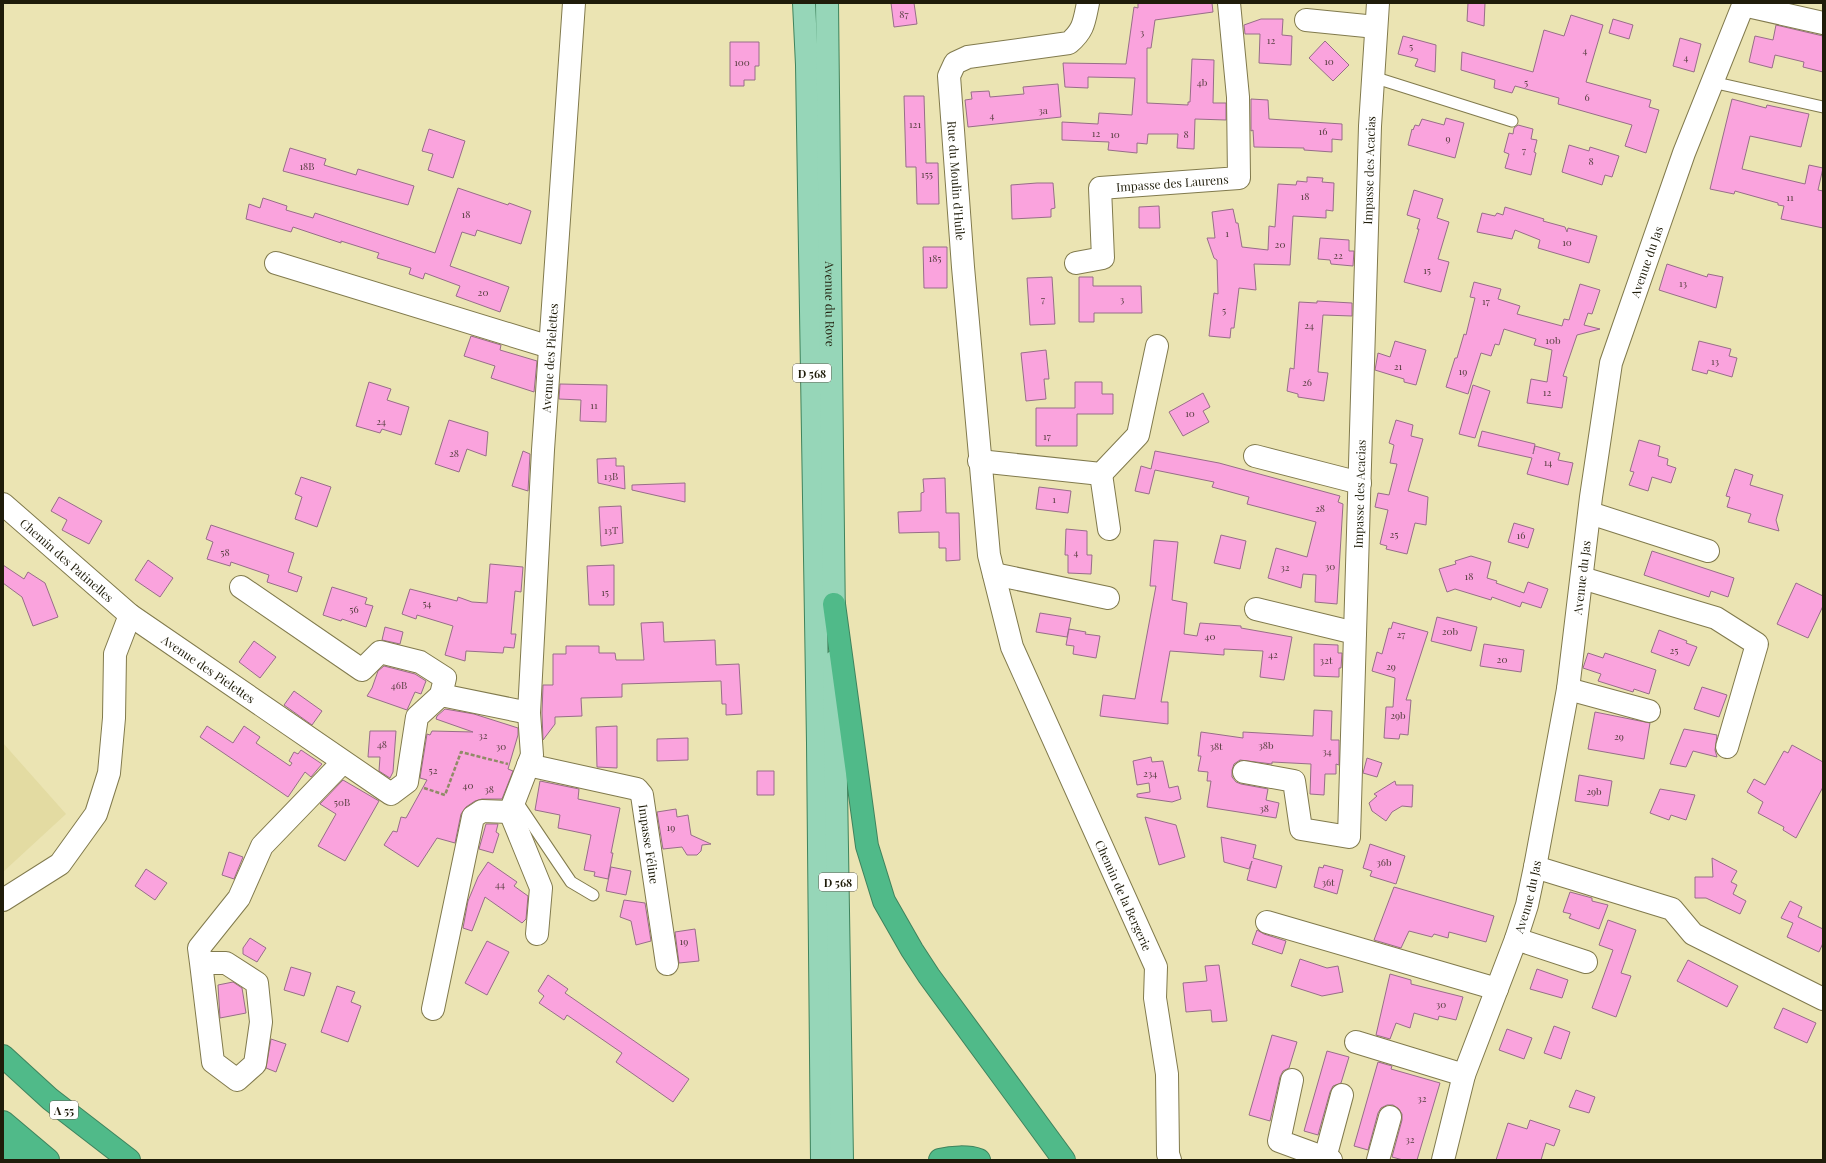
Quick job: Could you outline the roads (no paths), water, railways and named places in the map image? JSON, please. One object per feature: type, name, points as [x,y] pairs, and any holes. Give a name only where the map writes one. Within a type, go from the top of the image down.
[{"type":"highway","points":[[834,604],[867,846],[884,901],[912,950],[929,976],[1064,1160]]},
{"type":"highway","name":"A 55","points":[[3,1056],[50,1100],[129,1160]]},
{"type":"highway","points":[[3,1122],[48,1160]]},
{"type":"highway","points":[[3,1143],[22,1160]]},
{"type":"highway","points":[[940,1160],[948,1158],[973,1158],[979,1160]]},
{"type":"main road","name":"D 568","points":[[804,3],[807,65],[818,735],[822,1160]]},
{"type":"main road","name":"Avenue du Rove","points":[[827,3],[834,604]]},
{"type":"main road","name":"D 568","points":[[834,604],[842,1160]]},
{"type":"street","name":"Avenue des Pielettes","points":[[513,806],[532,755],[528,713],[542,450],[574,3]]},
{"type":"street","name":"Rue du Moulin d'Huile","points":[[994,574],[989,555],[980,461],[949,76],[955,63],[968,58],[1069,43],[1084,27],[1088,3]]},
{"type":"street","name":"Impasse des Laurens","points":[[1076,263],[1103,258],[1100,188],[1239,178],[1238,97],[1229,3]]},
{"type":"street","name":"Impasse des Acacias","points":[[1244,772],[1294,781],[1301,829],[1349,837],[1370,126],[1378,3]]},
{"type":"street","points":[[1743,4],[1823,23]]},
{"type":"street","name":"Avenue du Jas","points":[[1443,1160],[1464,1075],[1516,939],[1527,905],[1568,689],[1590,512],[1611,363],[1684,152],[1743,4]]},
{"type":"street","points":[[1306,20],[1376,27]]},
{"type":"street","points":[[276,263],[550,347]]},
{"type":"street","points":[[1101,474],[1138,435],[1156,346]]},
{"type":"street","points":[[1255,456],[1360,483]]},
{"type":"street","points":[[980,461],[1101,474]]},
{"type":"street","points":[[1101,474],[1110,529]]},
{"type":"street","name":"Chemin des Patinelles","points":[[3,504],[130,615]]},
{"type":"street","points":[[1590,512],[1708,551]]},
{"type":"street","points":[[994,574],[1108,598]]},
{"type":"street","name":"Chemin de la Bergerie","points":[[994,574],[1012,647],[1156,967],[1155,998],[1167,1074],[1168,1154],[1170,1160]]},
{"type":"street","points":[[1582,578],[1716,618],[1757,644],[1727,747]]},
{"type":"street","points":[[241,587],[362,670],[380,652],[420,662],[445,678],[441,695],[528,713]]},
{"type":"street","points":[[1256,609],[1355,633]]},
{"type":"street","name":"Avenue des Pielettes","points":[[130,615],[391,794],[407,782],[417,717],[441,695]]},
{"type":"street","points":[[3,900],[60,864],[96,814],[109,773],[114,718],[115,654],[130,615]]},
{"type":"street","points":[[1568,689],[1649,711]]},
{"type":"street","points":[[201,963],[226,963],[257,983],[261,1022],[255,1064],[237,1080],[213,1062],[199,948],[239,898],[262,846],[343,762]]},
{"type":"street","name":"Impasse Féline","points":[[527,767],[637,789],[642,795],[666,964]]},
{"type":"street","points":[[433,1009],[474,816],[482,811],[513,806],[541,888],[537,934]]},
{"type":"street","points":[[1535,867],[1672,909],[1693,934],[1823,999]]},
{"type":"street","points":[[1267,922],[1497,989]]},
{"type":"street","points":[[1516,939],[1586,962]]},
{"type":"street","points":[[1356,1042],[1464,1075]]},
{"type":"street","points":[[1292,1080],[1279,1141],[1328,1159],[1342,1095]]},
{"type":"street","points":[[1378,1160],[1390,1117]]},
{"type":"lane","points":[[1373,77],[1512,121]]},
{"type":"lane","points":[[1712,82],[1823,107]]},
{"type":"lane","points":[[513,806],[571,882],[593,895]]}]
